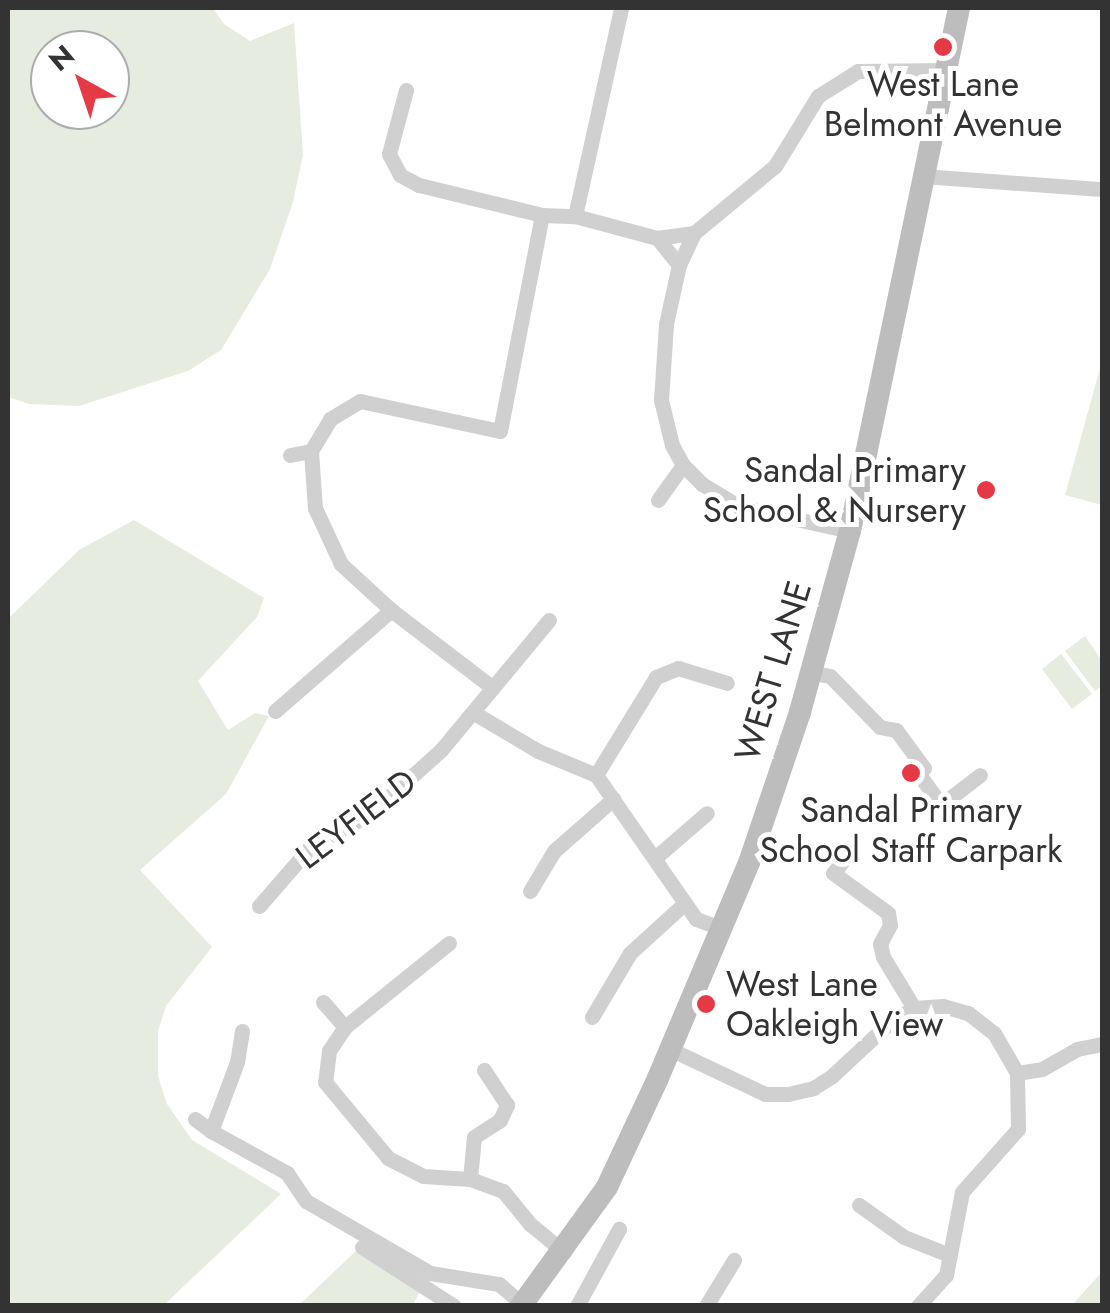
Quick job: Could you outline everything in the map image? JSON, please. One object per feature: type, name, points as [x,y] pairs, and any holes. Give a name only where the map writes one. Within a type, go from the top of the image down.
[{"type":"street","points":[[575,216],[621,8]]},
{"type":"street","name":"WEST LANE","points":[[521,1305],[564,1252],[607,1187],[750,860],[813,672],[850,530],[959,8]]},
{"type":"street","points":[[850,530],[738,506],[702,484],[684,465],[666,426],[660,379],[680,264],[694,233],[764,178],[790,148],[818,96],[846,75],[871,68],[944,70]]},
{"type":"street","points":[[406,90],[390,154],[400,175],[420,186],[542,215],[575,216],[657,238],[694,233]]},
{"type":"street","points":[[922,176],[1102,189]]},
{"type":"street","points":[[493,688],[391,610],[333,553],[316,508],[311,451],[330,418],[360,401],[500,431],[542,215]]},
{"type":"street","points":[[657,238],[680,264]]},
{"type":"street","points":[[290,455],[311,451]]},
{"type":"street","points":[[658,500],[684,465]]},
{"type":"street","points":[[275,711],[391,610]]},
{"type":"street","name":"LEYFIELD","points":[[259,906],[311,846],[371,813],[441,750],[549,620]]},
{"type":"street","points":[[596,775],[656,677],[678,668],[727,684]]},
{"type":"street","points":[[813,672],[830,676],[880,727],[896,730],[924,768],[918,773],[941,805],[980,775]]},
{"type":"street","points":[[474,712],[538,750],[596,775],[696,918],[722,928]]},
{"type":"street","points":[[530,890],[554,851],[613,799]]},
{"type":"street","points":[[656,857],[708,813]]},
{"type":"street","points":[[842,862],[833,874],[888,913],[890,925],[880,944],[914,1008]]},
{"type":"street","points":[[592,1017],[630,954],[685,903]]},
{"type":"street","points":[[450,943],[351,1021],[326,1059],[325,1082],[388,1158],[403,1168],[447,1180],[470,1178],[503,1191],[530,1224],[564,1252]]},
{"type":"street","points":[[323,1002],[351,1021]]},
{"type":"street","points":[[670,1049],[765,1094],[788,1094],[813,1088],[832,1076],[891,1021],[914,1008],[943,1006],[968,1013],[1007,1048],[1017,1073],[1018,1128],[962,1192],[946,1254],[946,1274],[918,1306]]},
{"type":"street","points":[[211,1132],[237,1062],[242,1032]]},
{"type":"street","points":[[1017,1073],[1042,1069],[1077,1049],[1102,1044]]},
{"type":"street","points":[[470,1178],[474,1138],[500,1120],[507,1105],[484,1070]]},
{"type":"street","points":[[195,1119],[211,1132],[287,1173],[306,1201],[430,1273],[499,1284],[521,1305]]},
{"type":"street","points":[[859,1205],[904,1237],[946,1254]]},
{"type":"street","points":[[577,1306],[619,1229]]},
{"type":"street","points":[[362,1246],[454,1306]]},
{"type":"street","points":[[706,1306],[734,1260]]},
{"type":"shaded area","points":[[8,8],[213,8],[224,24],[250,41],[294,23],[303,155],[293,202],[270,269],[221,350],[188,371],[79,406],[29,404],[8,397]]},
{"type":"shaded area","points":[[1102,361],[1102,505],[1065,495]]},
{"type":"shaded area","points":[[134,520],[264,598],[257,617],[198,681],[228,730],[255,713],[269,716],[226,794],[140,870],[212,947],[166,1006],[158,1031],[158,1076],[167,1104],[192,1140],[281,1194],[164,1305],[8,1305],[8,619],[79,550]]},
{"type":"shaded area","points":[[1085,636],[1102,661],[1102,686],[1095,691],[1065,651]]},
{"type":"shaded area","points":[[1061,654],[1092,694],[1072,709],[1042,669]]},
{"type":"shaded area","points":[[357,1250],[421,1289],[413,1305],[298,1306]]},
{"type":"shaded area","points":[[1102,1272],[1102,1305],[1072,1305]]},
{"type":"place","name":"West Lane Belmont Avenue","points":[[943,47]]},
{"type":"place","name":"Sandal Primary School & Nursery","points":[[986,490]]},
{"type":"place","name":"Sandal Primary School Staff Carpark","points":[[911,773]]},
{"type":"place","name":"West Lane Oakleigh View","points":[[706,1004]]}]
